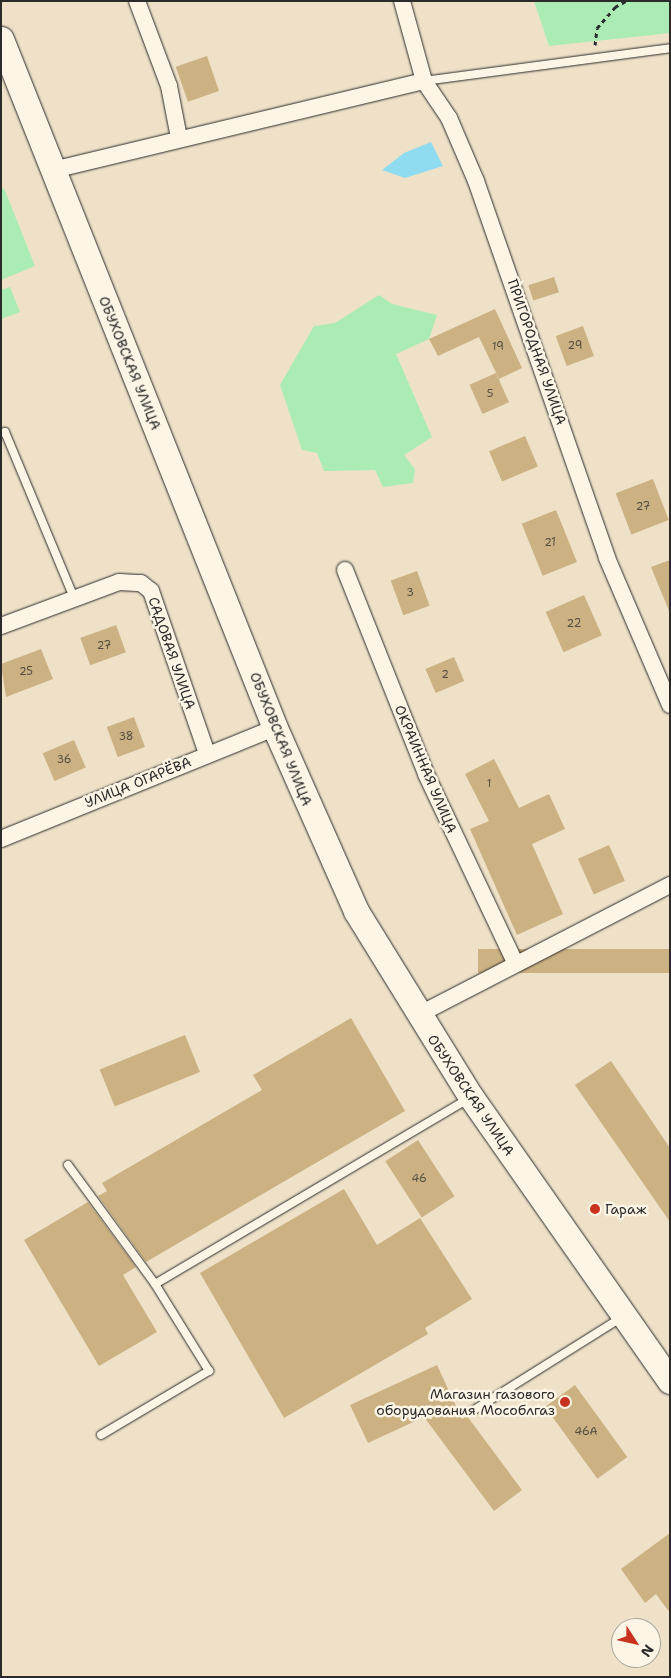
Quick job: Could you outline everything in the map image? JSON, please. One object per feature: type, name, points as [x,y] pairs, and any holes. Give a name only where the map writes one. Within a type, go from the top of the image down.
[{"type":"main road","name":"ОБУХОВСКАЯ УЛИЦА","points":[[1,39],[275,728],[356,911],[418,1015],[471,1097],[624,1316],[666,1370]]},
{"type":"street","points":[[137,1],[169,86],[179,138]]},
{"type":"street","name":"ПРИГОРОДНАЯ УЛИЦА","points":[[402,1],[424,81],[449,118],[476,181],[607,558],[670,705]]},
{"type":"street","points":[[53,170],[179,138],[424,81]]},
{"type":"street","name":"ОКРАИННАЯ УЛИЦА","points":[[345,570],[426,774],[516,964]]},
{"type":"street","name":"САДОВАЯ УЛИЦА","points":[[1,626],[125,581],[141,583],[151,591],[207,754]]},
{"type":"street","name":"УЛИЦА ОГАРЁВА","points":[[1,839],[275,728]]},
{"type":"street","points":[[418,1015],[670,885]]},
{"type":"lane","points":[[424,81],[670,48]]},
{"type":"lane","points":[[1,433],[5,432],[74,598]]},
{"type":"lane","points":[[155,1284],[471,1097]]},
{"type":"lane","points":[[68,1164],[155,1284],[210,1371],[101,1435]]},
{"type":"lane","points":[[474,1410],[624,1316]]},
{"type":"path","points":[[593,58],[597,28],[614,6],[626,1]]},
{"type":"green space","points":[[534,1],[670,1],[670,33],[549,46]]},
{"type":"green space","points":[[4,188],[35,266],[1,280],[1,189]]},
{"type":"green space","points":[[10,287],[20,312],[1,319],[1,290]]},
{"type":"green space","points":[[379,295],[392,304],[437,315],[429,339],[396,354],[432,437],[404,455],[415,469],[413,483],[383,487],[375,470],[324,471],[317,453],[302,450],[280,385],[314,326],[335,323]]},
{"type":"water","points":[[431,142],[443,166],[405,178],[382,170],[404,153]]},
{"type":"building","points":[[207,56],[219,91],[188,102],[176,67]]},
{"type":"building","points":[[554,277],[559,292],[533,301],[528,285]]},
{"type":"building","points":[[495,309],[522,368],[499,379],[479,337],[438,356],[429,339]]},
{"type":"building","points":[[583,326],[594,356],[567,366],[556,336]]},
{"type":"building","points":[[496,373],[509,402],[483,414],[470,385]]},
{"type":"building","points":[[525,436],[538,466],[502,482],[489,451]]},
{"type":"building","points":[[653,479],[669,520],[631,534],[616,493]]},
{"type":"building","points":[[556,510],[577,562],[543,576],[522,524]]},
{"type":"building","points":[[670,560],[670,611],[669,611],[651,567]]},
{"type":"building","points":[[417,571],[430,606],[403,615],[391,581]]},
{"type":"building","points":[[584,595],[602,635],[564,652],[546,612]]},
{"type":"building","points":[[116,625],[126,652],[90,665],[80,638]]},
{"type":"building","points":[[41,649],[53,679],[6,697],[1,664]]},
{"type":"building","points":[[454,657],[464,681],[436,693],[425,669]]},
{"type":"building","points":[[134,717],[145,747],[118,757],[107,727]]},
{"type":"building","points":[[74,740],[86,768],[54,781],[43,753]]},
{"type":"building","points":[[494,759],[519,808],[549,794],[565,829],[532,844],[563,914],[517,935],[470,829],[489,821],[465,774]]},
{"type":"building","points":[[609,845],[625,881],[594,894],[578,859]]},
{"type":"building","points":[[478,949],[670,949],[670,973],[478,973]]},
{"type":"building","points":[[351,1018],[405,1111],[146,1262],[98,1196],[107,1191],[102,1183],[262,1090],[253,1075]]},
{"type":"building","points":[[185,1035],[200,1072],[115,1107],[100,1069]]},
{"type":"building","points":[[611,1061],[670,1148],[670,1222],[575,1085]]},
{"type":"building","points":[[418,1140],[454,1196],[422,1217],[385,1161]]},
{"type":"building","points":[[344,1189],[377,1245],[420,1218],[472,1299],[425,1328],[428,1334],[284,1418],[200,1273]]},
{"type":"building","points":[[88,1202],[136,1267],[123,1275],[157,1332],[99,1366],[24,1240]]},
{"type":"building","points":[[437,1365],[462,1419],[467,1416],[522,1490],[494,1511],[424,1417],[368,1443],[350,1405]]},
{"type":"building","points":[[575,1385],[627,1457],[597,1479],[545,1407]]},
{"type":"building","points":[[670,1533],[670,1613],[656,1594],[645,1603],[621,1569]]},
{"type":"place","name":"Гараж","points":[[595,1209]]},
{"type":"place","name":"Магазин газового оборудования Мособлгаз","points":[[565,1402]]}]
